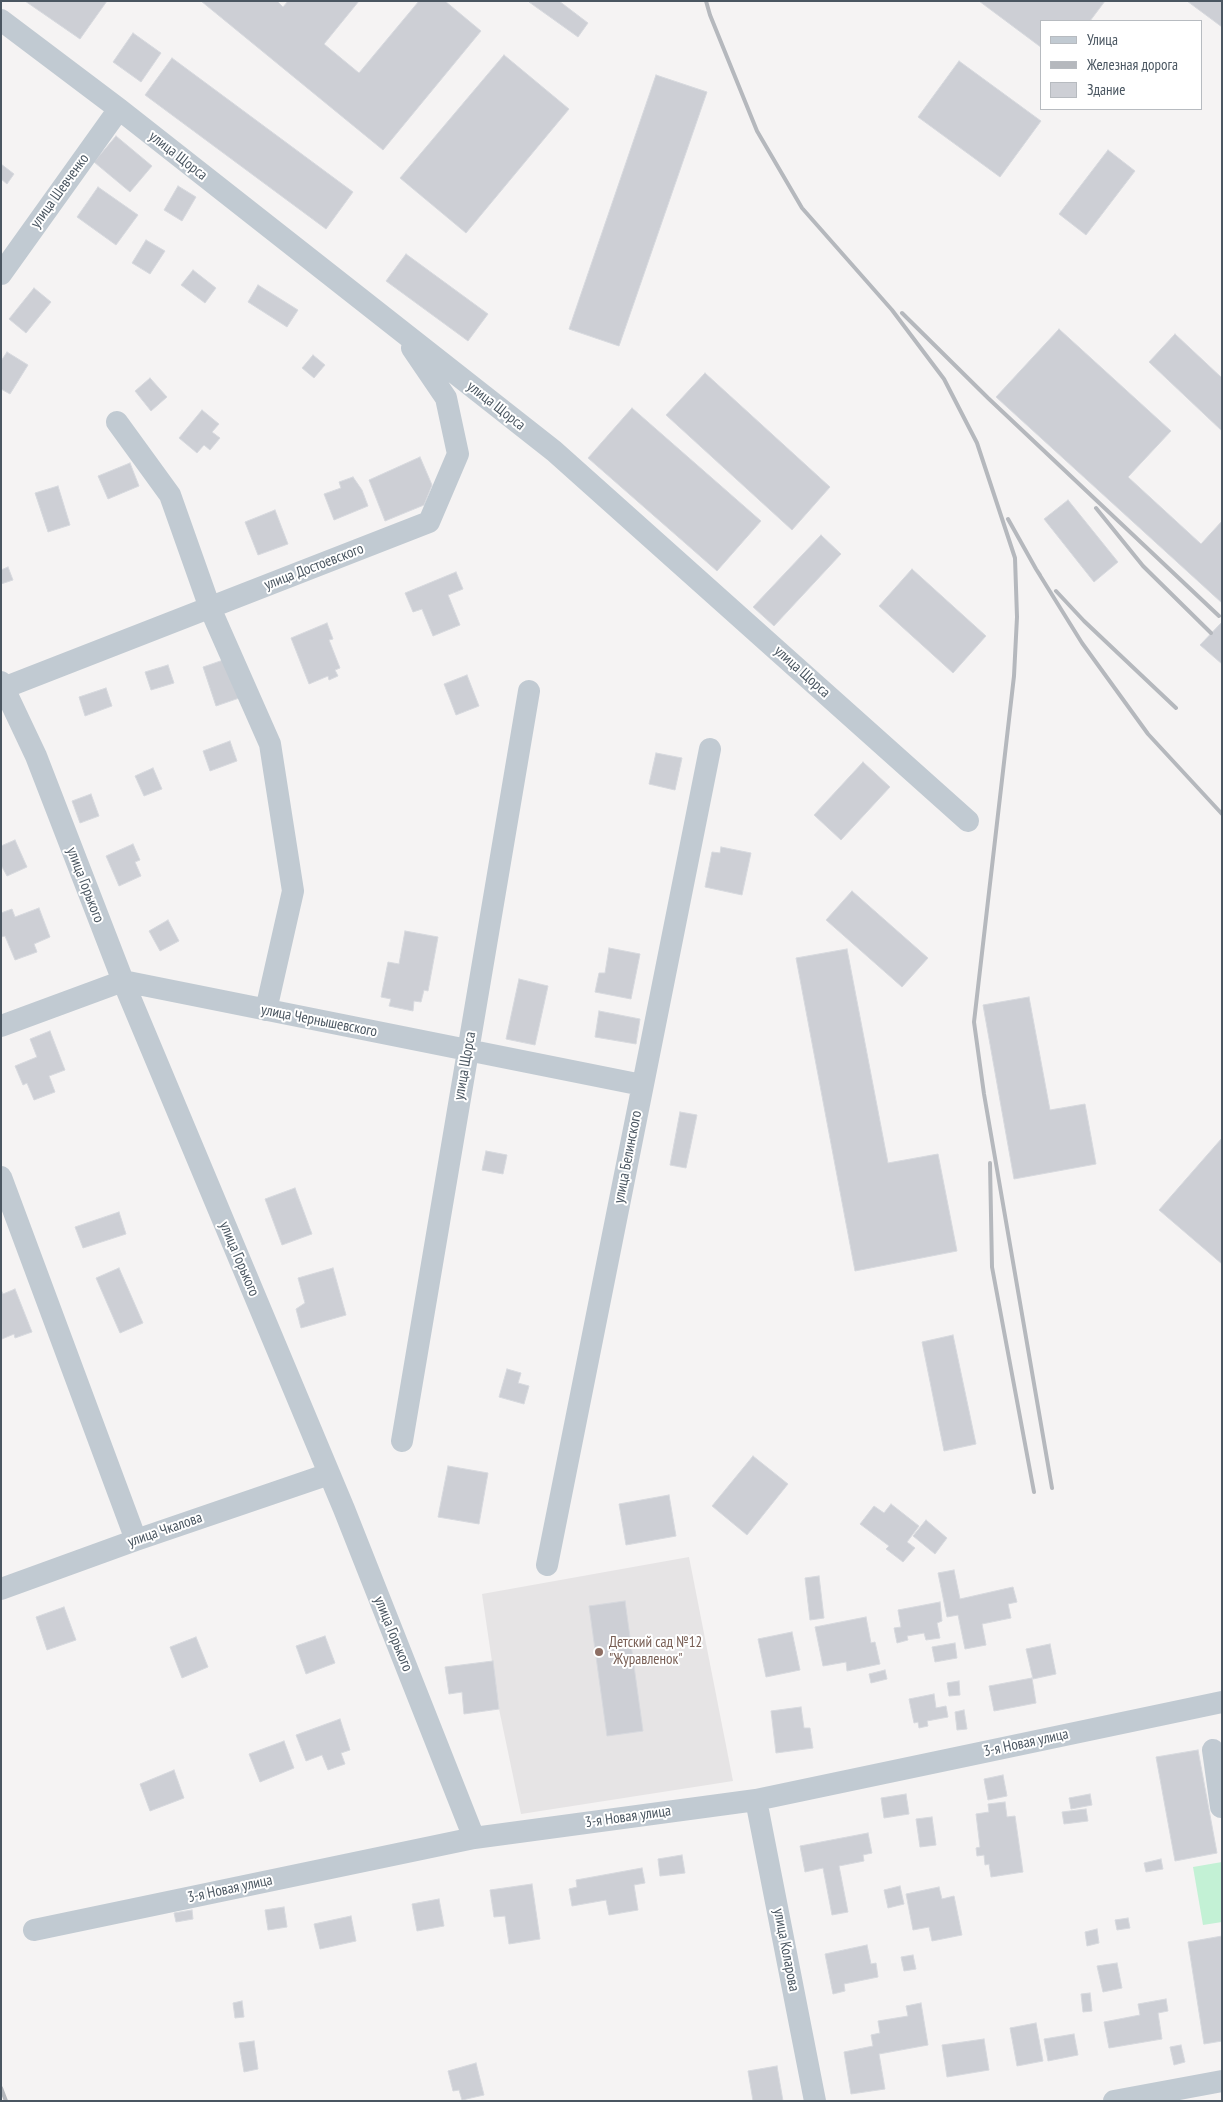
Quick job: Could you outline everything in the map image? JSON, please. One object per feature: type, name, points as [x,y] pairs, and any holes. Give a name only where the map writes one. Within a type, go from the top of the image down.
[{"type":"street","name":"улица Щорса","points":[[1,20],[119,109],[554,451],[968,821]]},
{"type":"street","name":"улица Шевченко","points":[[1,274],[119,109]]},
{"type":"street","name":"улица Достоевского","points":[[2,686],[210,608],[429,522],[458,454],[446,398],[400,331]]},
{"type":"street","points":[[117,422],[170,495],[210,608],[270,744],[293,891],[266,1010]]},
{"type":"street","name":"улица Горького","points":[[2,686],[36,756],[123,981],[329,1474],[474,1838]]},
{"type":"street","name":"улица Щорса","points":[[402,1441],[529,691]]},
{"type":"street","name":"улица Белинского","points":[[547,1565],[710,749]]},
{"type":"street","points":[[1,1026],[123,981]]},
{"type":"street","name":"улица Чернышевского","points":[[123,981],[642,1085]]},
{"type":"street","points":[[1,1177],[136,1540]]},
{"type":"street","name":"улица Чкалова","points":[[1,1589],[136,1540],[329,1474]]},
{"type":"street","name":"3-я Новая улица","points":[[34,1930],[474,1838],[756,1800],[1222,1702]]},
{"type":"street","points":[[1213,1750],[1221,1808]]},
{"type":"street","name":"улица Коларова","points":[[756,1800],[815,2101]]},
{"type":"street","points":[[1114,2101],[1222,2081]]},
{"type":"shaded area","name":"Детский сад №12 \"Журавленок\"","points":[[689,1557],[733,1781],[521,1814],[499,1709],[482,1594]]},
{"type":"green space","points":[[1222,1862],[1222,1922],[1203,1925],[1193,1867]]},
{"type":"building","points":[[25,1],[107,1],[80,39]]},
{"type":"building","points":[[201,1],[277,1],[283,7],[288,1],[359,1],[324,44],[359,73],[419,1],[445,1],[481,31],[383,150]]},
{"type":"building","points":[[559,1],[588,23],[578,37],[529,2]]},
{"type":"building","points":[[979,1],[1105,1],[1091,20],[1040,20],[1040,47]]},
{"type":"building","points":[[1187,1],[1222,1],[1222,27]]},
{"type":"building","points":[[133,33],[161,53],[141,82],[113,62]]},
{"type":"building","points":[[504,55],[569,109],[466,233],[400,178]]},
{"type":"building","points":[[172,58],[353,192],[326,229],[145,95]]},
{"type":"building","points":[[959,61],[1041,121],[1000,177],[918,117]]},
{"type":"building","points":[[656,75],[707,92],[619,346],[569,329]]},
{"type":"building","points":[[116,136],[152,166],[130,192],[94,162]]},
{"type":"building","points":[[1108,150],[1135,171],[1086,235],[1059,214]]},
{"type":"building","points":[[1,164],[14,174],[7,184],[1,179]]},
{"type":"building","points":[[178,186],[196,197],[182,221],[164,210]]},
{"type":"building","points":[[98,187],[138,215],[116,245],[77,217]]},
{"type":"building","points":[[146,240],[165,251],[150,274],[132,263]]},
{"type":"building","points":[[406,254],[488,314],[468,341],[386,281]]},
{"type":"building","points":[[193,270],[216,288],[205,303],[181,285]]},
{"type":"building","points":[[258,285],[298,310],[287,327],[248,302]]},
{"type":"building","points":[[34,288],[51,302],[26,333],[9,319]]},
{"type":"building","points":[[1059,329],[1171,431],[1128,477],[1201,544],[1222,521],[1222,603],[996,397]]},
{"type":"building","points":[[1175,334],[1222,378],[1222,431],[1149,362]]},
{"type":"building","points":[[7,352],[28,365],[10,394],[1,389],[1,361]]},
{"type":"building","points":[[313,355],[325,365],[314,378],[302,368]]},
{"type":"building","points":[[705,373],[830,487],[792,530],[666,415]]},
{"type":"building","points":[[150,378],[167,397],[151,411],[135,391]]},
{"type":"building","points":[[632,408],[761,521],[717,571],[588,458]]},
{"type":"building","points":[[202,410],[219,424],[212,432],[220,438],[210,450],[204,445],[197,453],[179,438]]},
{"type":"building","points":[[420,457],[432,485],[424,505],[385,521],[369,480]]},
{"type":"building","points":[[130,463],[139,486],[108,499],[98,476]]},
{"type":"building","points":[[353,477],[362,490],[368,506],[334,520],[324,494],[341,488],[339,482]]},
{"type":"building","points":[[58,486],[70,525],[48,532],[35,493]]},
{"type":"building","points":[[1068,500],[1118,562],[1094,582],[1044,519]]},
{"type":"building","points":[[275,510],[288,544],[258,555],[245,522]]},
{"type":"building","points":[[821,535],[841,554],[774,626],[753,607]]},
{"type":"building","points":[[8,567],[13,580],[1,584],[1,570]]},
{"type":"building","points":[[912,569],[986,636],[953,673],[879,606]]},
{"type":"building","points":[[456,572],[463,589],[448,595],[460,625],[433,636],[422,609],[413,612],[405,593]]},
{"type":"building","points":[[1222,622],[1222,664],[1200,645]]},
{"type":"building","points":[[327,623],[333,639],[329,640],[340,668],[335,670],[338,676],[329,680],[328,676],[309,684],[291,638]]},
{"type":"building","points":[[235,656],[248,695],[216,706],[203,667]]},
{"type":"building","points":[[168,665],[174,683],[151,690],[145,672]]},
{"type":"building","points":[[467,675],[479,706],[456,715],[444,684]]},
{"type":"building","points":[[106,688],[112,706],[85,716],[79,697]]},
{"type":"building","points":[[230,741],[237,761],[210,771],[203,751]]},
{"type":"building","points":[[656,753],[682,758],[675,790],[649,784]]},
{"type":"building","points":[[863,762],[890,787],[841,840],[814,815]]},
{"type":"building","points":[[153,768],[162,789],[144,796],[135,776]]},
{"type":"building","points":[[91,794],[99,816],[80,823],[72,801]]},
{"type":"building","points":[[15,840],[27,867],[7,876],[1,865],[1,846]]},
{"type":"building","points":[[133,844],[140,860],[135,862],[141,876],[119,886],[106,856]]},
{"type":"building","points":[[721,847],[751,853],[742,895],[705,887],[712,852],[720,853]]},
{"type":"building","points":[[852,891],[928,958],[902,987],[826,920]]},
{"type":"building","points":[[39,908],[50,937],[34,944],[37,952],[15,960],[5,936],[1,937],[1,913],[12,909],[15,917]]},
{"type":"building","points":[[168,920],[179,941],[160,951],[149,931]]},
{"type":"building","points":[[405,931],[438,937],[428,991],[424,990],[421,1002],[414,1001],[413,1011],[389,1006],[391,999],[381,997],[388,962],[399,964]]},
{"type":"building","points":[[609,948],[640,954],[631,999],[595,992],[599,973],[605,973]]},
{"type":"building","points":[[847,949],[888,1163],[938,1154],[957,1251],[855,1271],[796,958]]},
{"type":"building","points":[[519,979],[548,986],[535,1045],[506,1039]]},
{"type":"building","points":[[1029,997],[1050,1110],[1085,1104],[1096,1164],[1014,1179],[983,1005]]},
{"type":"building","points":[[599,1011],[640,1019],[636,1044],[595,1037]]},
{"type":"building","points":[[50,1031],[65,1070],[49,1076],[55,1092],[34,1100],[27,1083],[23,1085],[15,1066],[37,1057],[30,1039]]},
{"type":"building","points":[[680,1112],[697,1115],[686,1168],[670,1165]]},
{"type":"building","points":[[1222,1138],[1222,1264],[1159,1210]]},
{"type":"building","points":[[486,1151],[507,1155],[503,1174],[482,1170]]},
{"type":"building","points":[[295,1188],[312,1234],[282,1245],[265,1199]]},
{"type":"building","points":[[119,1212],[126,1234],[83,1248],[75,1227]]},
{"type":"building","points":[[119,1268],[143,1323],[120,1333],[96,1278]]},
{"type":"building","points":[[333,1268],[346,1315],[301,1328],[296,1309],[305,1303],[298,1278]]},
{"type":"building","points":[[15,1289],[32,1332],[15,1338],[14,1334],[2,1339],[1,1290],[3,1294]]},
{"type":"building","points":[[953,1335],[976,1444],[944,1451],[922,1342]]},
{"type":"building","points":[[507,1369],[521,1373],[518,1383],[529,1386],[524,1404],[499,1397]]},
{"type":"building","points":[[753,1456],[788,1484],[747,1535],[712,1506]]},
{"type":"building","points":[[448,1466],[488,1473],[479,1524],[438,1517]]},
{"type":"building","points":[[669,1495],[676,1536],[626,1545],[619,1504]]},
{"type":"building","points":[[891,1504],[919,1526],[907,1542],[915,1548],[903,1562],[886,1549],[889,1546],[860,1524],[874,1506],[884,1513]]},
{"type":"building","points":[[926,1520],[947,1538],[935,1554],[913,1536]]},
{"type":"building","points":[[954,1570],[960,1599],[1013,1587],[1017,1602],[1008,1604],[1011,1618],[982,1624],[986,1645],[965,1649],[958,1615],[947,1617],[938,1573]]},
{"type":"building","points":[[819,1576],[824,1618],[810,1620],[805,1578]]},
{"type":"building","points":[[625,1601],[643,1731],[607,1736],[589,1606]]},
{"type":"building","points":[[940,1602],[942,1621],[937,1623],[940,1638],[926,1640],[924,1633],[907,1636],[908,1640],[897,1643],[894,1628],[901,1627],[898,1610]]},
{"type":"building","points":[[64,1607],[76,1640],[47,1650],[36,1617]]},
{"type":"building","points":[[866,1617],[871,1643],[875,1642],[880,1664],[847,1671],[846,1662],[823,1666],[815,1627]]},
{"type":"building","points":[[792,1632],[800,1670],[766,1677],[758,1639]]},
{"type":"building","points":[[325,1636],[335,1663],[306,1674],[296,1646]]},
{"type":"building","points":[[196,1637],[208,1667],[182,1678],[170,1647]]},
{"type":"building","points":[[955,1643],[957,1658],[935,1662],[932,1647]]},
{"type":"building","points":[[1050,1644],[1056,1674],[1033,1679],[1026,1649]]},
{"type":"building","points":[[493,1661],[499,1709],[464,1714],[462,1692],[449,1694],[445,1667]]},
{"type":"building","points":[[885,1670],[887,1679],[871,1683],[869,1674]]},
{"type":"building","points":[[1032,1678],[1036,1703],[994,1711],[989,1686]]},
{"type":"building","points":[[959,1681],[960,1695],[949,1696],[947,1683]]},
{"type":"building","points":[[934,1694],[936,1708],[946,1706],[948,1717],[927,1721],[928,1726],[919,1728],[918,1722],[914,1723],[909,1699]]},
{"type":"building","points":[[801,1707],[804,1728],[810,1728],[813,1748],[776,1753],[771,1711]]},
{"type":"building","points":[[964,1710],[967,1729],[957,1730],[955,1712]]},
{"type":"building","points":[[340,1719],[350,1750],[341,1753],[345,1764],[328,1770],[322,1755],[306,1761],[296,1735]]},
{"type":"building","points":[[284,1741],[294,1768],[260,1782],[249,1754]]},
{"type":"building","points":[[1198,1750],[1217,1853],[1175,1861],[1156,1757]]},
{"type":"building","points":[[174,1770],[184,1798],[150,1811],[140,1784]]},
{"type":"building","points":[[1003,1775],[1007,1796],[988,1800],[984,1779]]},
{"type":"building","points":[[906,1794],[909,1814],[884,1818],[881,1798]]},
{"type":"building","points":[[1090,1794],[1092,1805],[1071,1809],[1069,1798]]},
{"type":"building","points":[[1005,1802],[1007,1817],[1015,1816],[1023,1872],[991,1877],[989,1864],[985,1865],[984,1855],[977,1856],[976,1848],[980,1847],[976,1814],[989,1812],[988,1804]]},
{"type":"building","points":[[1086,1809],[1088,1821],[1064,1824],[1062,1812]]},
{"type":"building","points":[[932,1817],[936,1845],[920,1847],[916,1819]]},
{"type":"building","points":[[868,1833],[872,1853],[863,1855],[864,1861],[839,1866],[848,1912],[832,1915],[823,1868],[805,1872],[800,1846]]},
{"type":"building","points":[[682,1855],[685,1873],[660,1876],[658,1859]]},
{"type":"building","points":[[1161,1859],[1163,1869],[1146,1872],[1144,1863]]},
{"type":"building","points":[[642,1868],[645,1883],[634,1885],[638,1910],[609,1915],[606,1900],[572,1906],[569,1889],[577,1887],[576,1880]]},
{"type":"building","points":[[532,1884],[540,1939],[509,1944],[505,1916],[494,1917],[490,1890]]},
{"type":"building","points":[[900,1886],[904,1904],[888,1908],[884,1890]]},
{"type":"building","points":[[939,1887],[942,1899],[954,1896],[962,1935],[932,1941],[929,1927],[913,1930],[906,1894]]},
{"type":"building","points":[[439,1899],[444,1926],[417,1931],[412,1904]]},
{"type":"building","points":[[284,1907],[287,1927],[268,1930],[265,1910]]},
{"type":"building","points":[[192,1910],[193,1919],[176,1922],[174,1913]]},
{"type":"building","points":[[351,1916],[356,1941],[320,1949],[314,1924]]},
{"type":"building","points":[[1128,1918],[1130,1928],[1117,1930],[1115,1920]]},
{"type":"building","points":[[1097,1929],[1099,1943],[1087,1946],[1085,1932]]},
{"type":"building","points":[[1222,1936],[1222,2041],[1204,2044],[1188,1942]]},
{"type":"building","points":[[867,1945],[871,1964],[876,1963],[878,1977],[844,1984],[845,1991],[833,1994],[825,1954]]},
{"type":"building","points":[[913,1955],[916,1969],[904,1971],[901,1957]]},
{"type":"building","points":[[1117,1963],[1122,1988],[1103,1992],[1097,1966]]},
{"type":"building","points":[[1090,1993],[1092,2011],[1083,2012],[1081,1994]]},
{"type":"building","points":[[1166,1999],[1168,2011],[1158,2013],[1162,2039],[1109,2048],[1104,2022],[1140,2015],[1138,2004]]},
{"type":"building","points":[[242,2001],[244,2017],[235,2018],[233,2003]]},
{"type":"building","points":[[921,2003],[928,2045],[879,2054],[885,2089],[851,2094],[844,2052],[873,2046],[871,2035],[880,2033],[878,2021],[908,2016],[906,2006]]},
{"type":"building","points":[[1036,2023],[1043,2061],[1017,2066],[1010,2028]]},
{"type":"building","points":[[1074,2034],[1078,2055],[1048,2061],[1044,2039]]},
{"type":"building","points":[[984,2039],[989,2070],[947,2077],[942,2045]]},
{"type":"building","points":[[254,2041],[258,2069],[244,2072],[239,2043]]},
{"type":"building","points":[[1181,2045],[1185,2062],[1174,2065],[1170,2047]]},
{"type":"building","points":[[476,2063],[484,2095],[462,2100],[459,2090],[453,2091],[448,2071]]},
{"type":"building","points":[[777,2066],[783,2101],[753,2101],[748,2071]]},
{"type":"railway","points":[[706,1],[757,131],[802,208],[892,310],[944,379],[977,443],[1015,558],[1017,617],[1014,676],[974,1022],[984,1094],[1052,1488]]},
{"type":"railway","points":[[902,313],[988,398],[1219,616]]},
{"type":"railway","points":[[1096,508],[1143,566],[1211,633]]},
{"type":"railway","points":[[1008,519],[1040,575]]},
{"type":"railway","points":[[1036,569],[1082,643],[1148,734],[1222,814]]},
{"type":"railway","points":[[1056,591],[1084,621],[1176,708]]},
{"type":"railway","points":[[990,1163],[992,1267],[1034,1492]]},
{"type":"railway","points":[[1,2088],[6,2101]]},
{"type":"place","name":"Детский сад №12 \"Журавленок\"","points":[[599,1652]]}]
